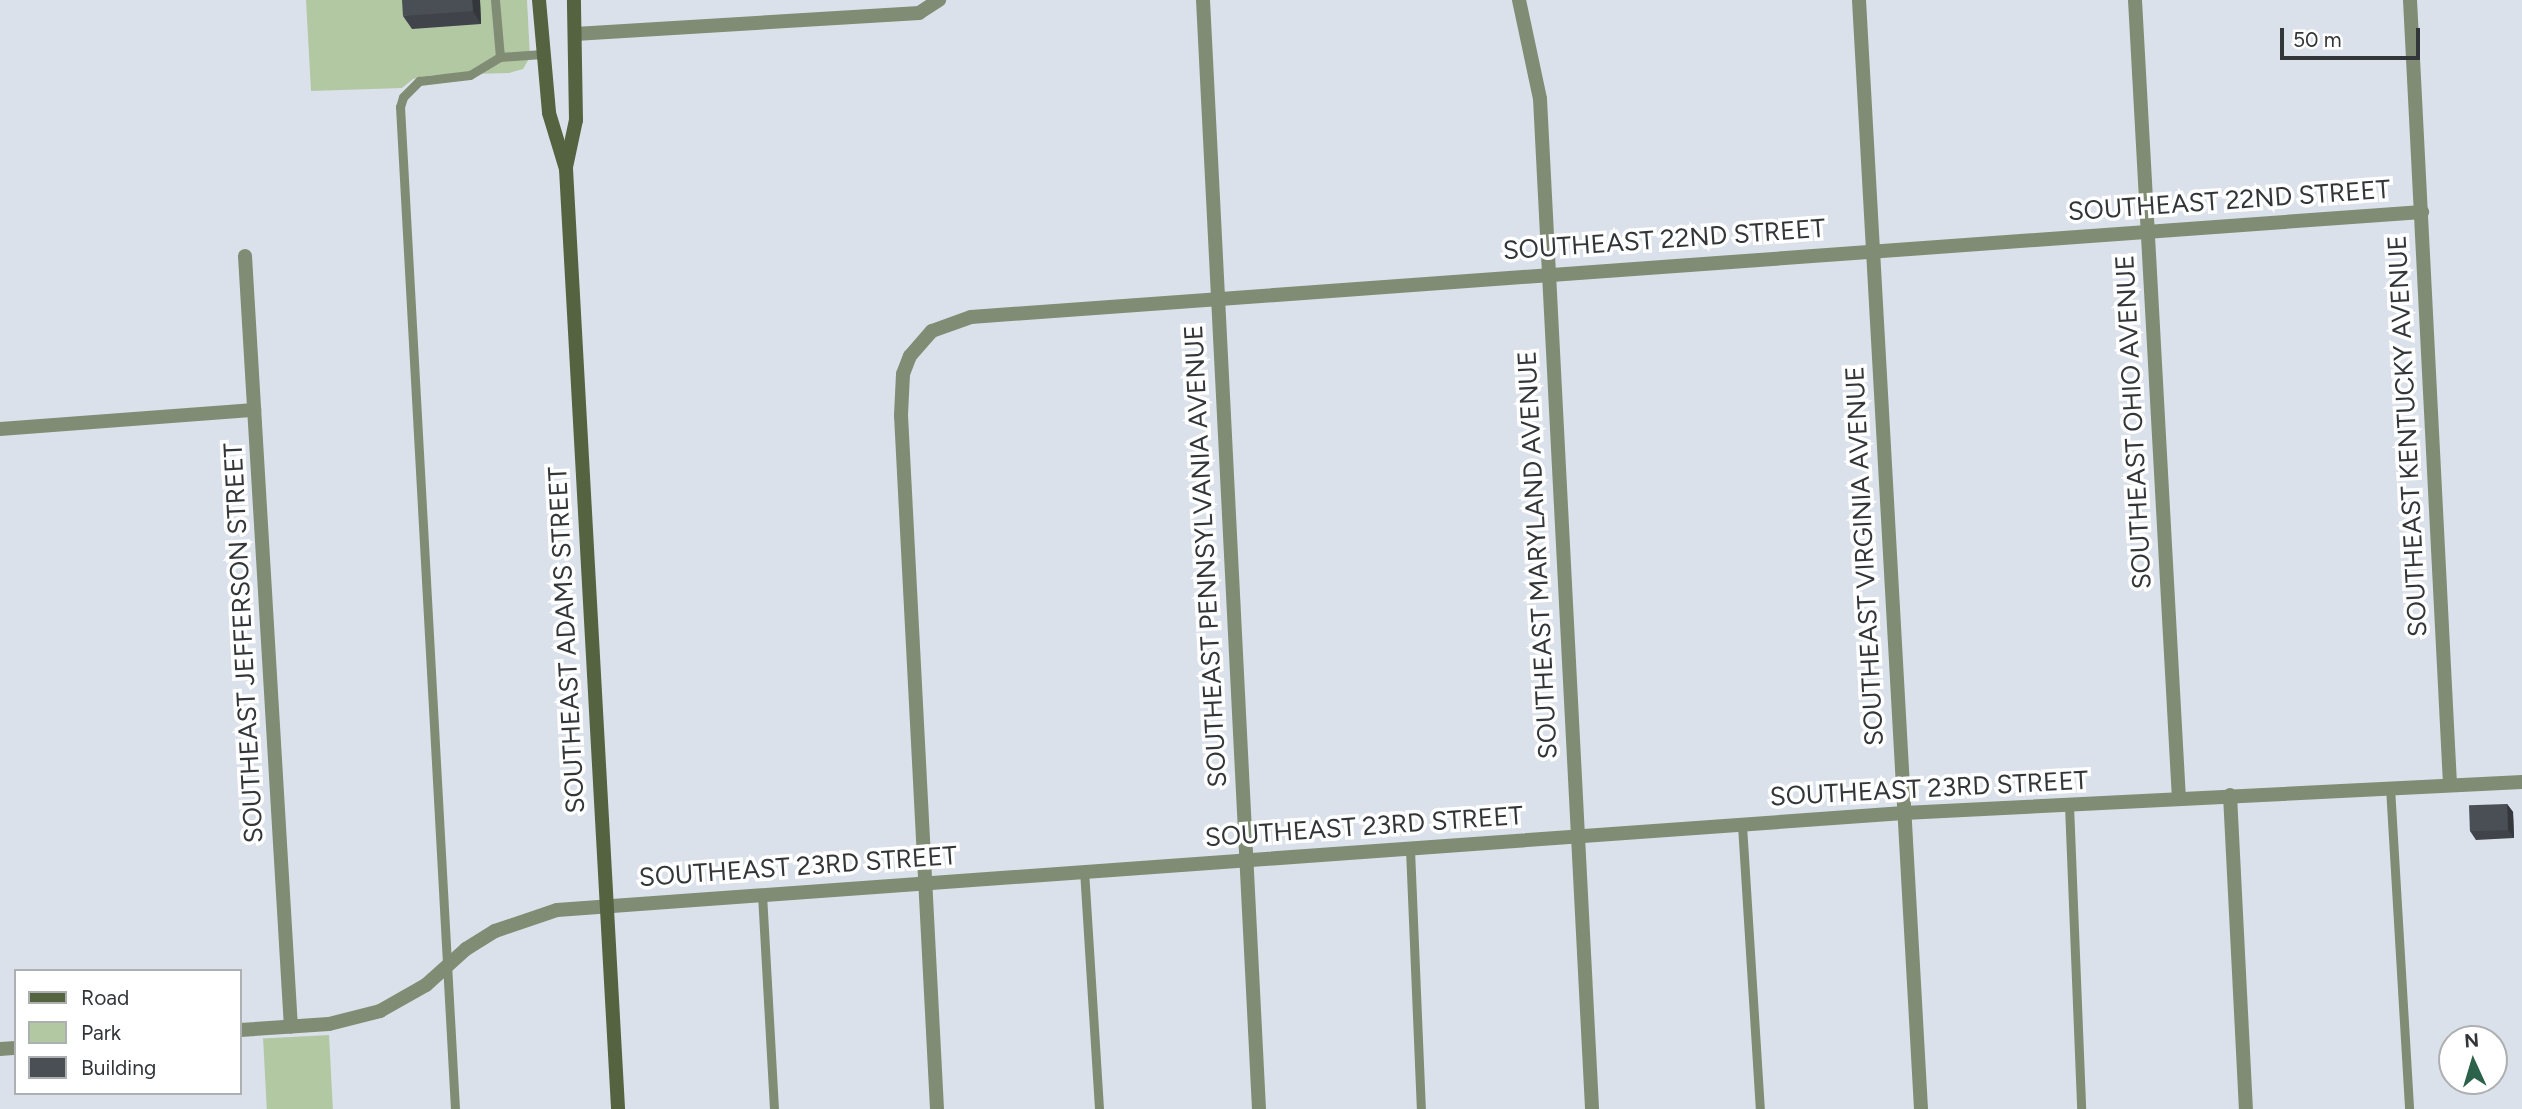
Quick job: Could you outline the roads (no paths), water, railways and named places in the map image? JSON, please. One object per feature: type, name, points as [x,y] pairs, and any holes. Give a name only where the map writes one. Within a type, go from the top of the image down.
[{"type":"main road","name":"SOUTHEAST ADAMS STREET","points":[[539,0],[549,113],[566,169],[618,1109]]},
{"type":"main road","name":"SOUTHEAST ADAMS STREET","points":[[566,169],[576,120],[574,0]]},
{"type":"street","points":[[575,34],[919,13],[939,0]]},
{"type":"street","name":"SOUTHEAST PENNSYLVANIA AVENUE","points":[[1203,0],[1259,1109]]},
{"type":"street","name":"SOUTHEAST MARYLAND AVENUE","points":[[1519,0],[1539,87],[1592,1109]]},
{"type":"street","name":"SOUTHEAST VIRGINIA AVENUE","points":[[1859,0],[1921,1109]]},
{"type":"street","name":"SOUTHEAST OHIO AVENUE","points":[[2135,0],[2179,799]]},
{"type":"street","name":"SOUTHEAST KENTUCKY AVENUE","points":[[2410,0],[2450,785]]},
{"type":"street","name":"SOUTHEAST 22ND STREET","points":[[925,882],[901,415],[903,374],[918,345],[932,331],[960,318],[1218,301],[1548,272],[2422,212]]},
{"type":"street","name":"SOUTHEAST JEFFERSON STREET","points":[[245,256],[291,1027]]},
{"type":"street","points":[[0,429],[254,410]]},
{"type":"street","name":"SOUTHEAST 23RD STREET","points":[[242,1030],[329,1024],[380,1011],[408,997],[495,931],[527,917],[607,905],[1904,813],[2230,794],[2522,782]]},
{"type":"street","points":[[2230,794],[2246,1109]]},
{"type":"street","points":[[925,882],[937,1109]]},
{"type":"lane","points":[[495,0],[500,57]]},
{"type":"lane","points":[[454,1109],[400,107],[403,97],[419,81],[470,75],[500,57],[542,54]]},
{"type":"lane","points":[[2390,787],[2409,1109]]},
{"type":"lane","points":[[2069,805],[2081,1109]]},
{"type":"lane","points":[[1742,825],[1760,1109]]},
{"type":"lane","points":[[1409,849],[1421,1109]]},
{"type":"lane","points":[[1084,870],[1098,1109]]},
{"type":"lane","points":[[762,894],[774,1109]]}]
